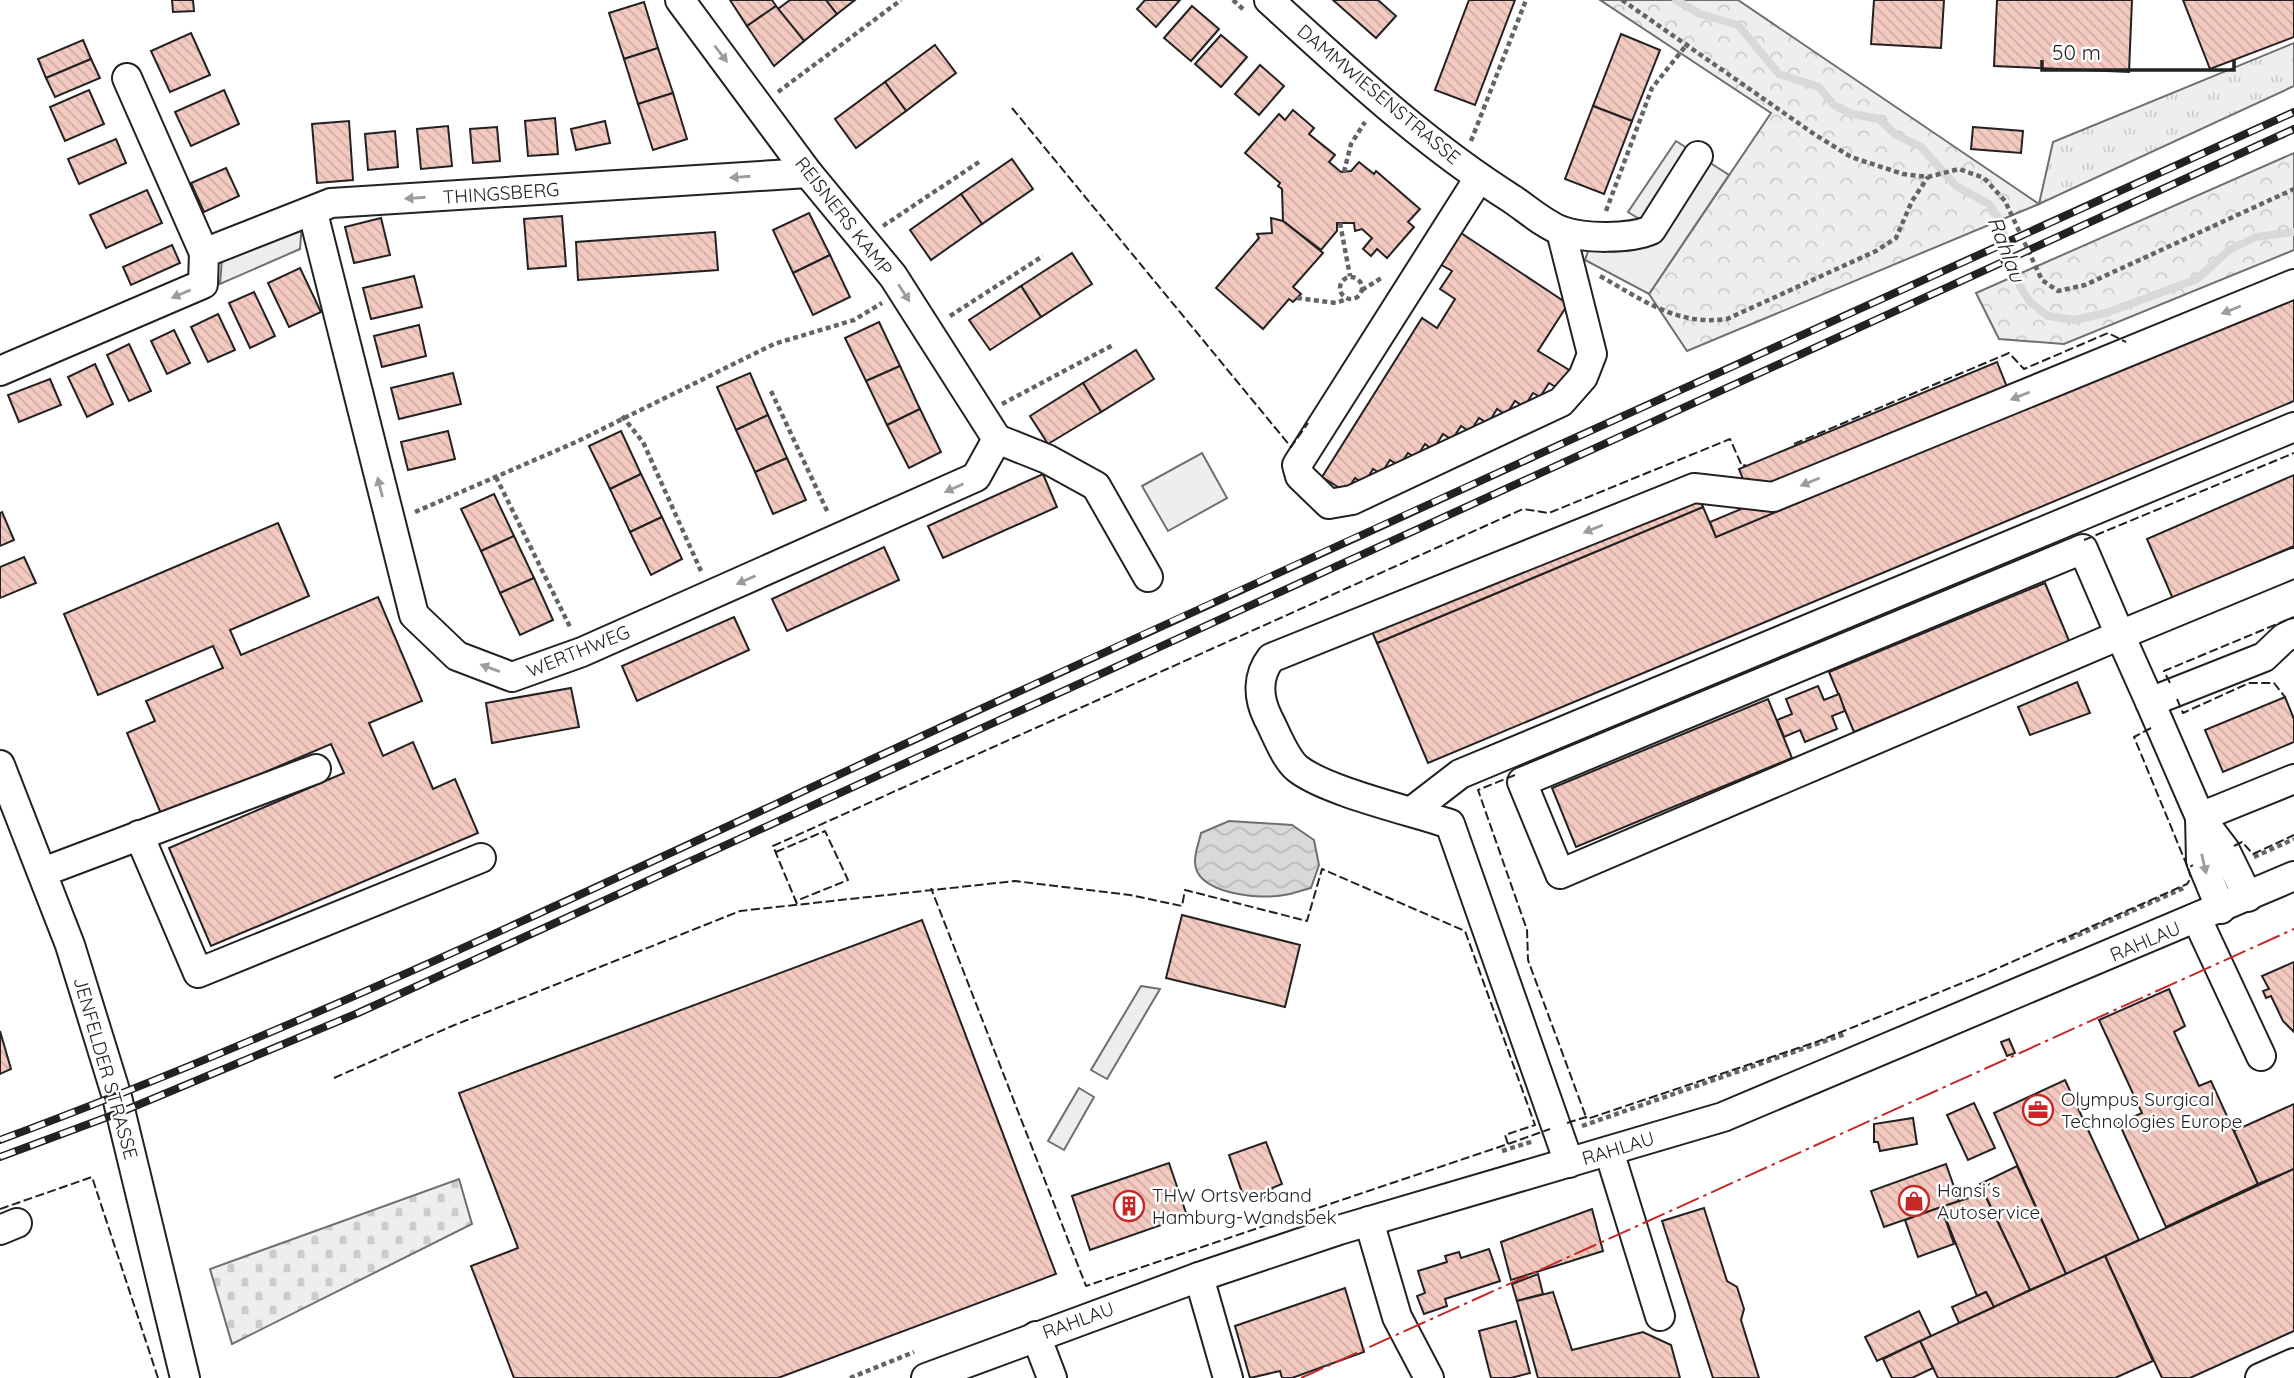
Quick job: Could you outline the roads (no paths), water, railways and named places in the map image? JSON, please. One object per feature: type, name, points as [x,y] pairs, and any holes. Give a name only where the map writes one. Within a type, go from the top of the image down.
[{"type":"street","name":"REISNERS KAMP","points":[[680,0],[761,105],[808,173],[902,290],[997,439]]},
{"type":"street","name":"DAMMWIESENSTRASSE","points":[[1269,0],[1414,129],[1565,244]]},
{"type":"street","points":[[0,371],[203,284],[204,253],[127,78]]},
{"type":"street","points":[[1471,171],[1297,465],[1300,475],[1329,504],[1352,500],[1561,402],[1583,377],[1592,354],[1565,244],[1603,236],[1638,235],[1651,230],[1698,156]]},
{"type":"street","name":"THINGSBERG","points":[[204,253],[331,204],[808,173]]},
{"type":"street","name":"WERTHWEG","points":[[313,213],[414,615],[457,656],[512,677],[582,652],[976,477],[997,439]]},
{"type":"street","points":[[1569,1163],[1450,824],[1321,782],[1296,768],[1264,711],[1259,688],[1264,668],[1271,658],[1694,488],[1773,497],[2294,284]]},
{"type":"street","points":[[1412,811],[1460,774],[2294,427]]},
{"type":"street","points":[[997,439],[1047,459],[1096,486],[1148,577]]},
{"type":"street","points":[[2248,897],[2225,850],[2200,817],[2120,635],[2083,549],[1522,782],[1560,874],[2120,635],[2294,563]]},
{"type":"street","points":[[2150,702],[2264,657],[2284,638],[2294,634]]},
{"type":"street","name":"JENFELDER STRASSE","points":[[0,765],[70,946],[121,1112],[185,1378]]},
{"type":"street","points":[[43,872],[316,769]]},
{"type":"street","points":[[2200,817],[2294,779]]},
{"type":"street","points":[[2200,817],[2201,861],[2209,914],[2261,1056]]},
{"type":"street","points":[[139,835],[198,973],[481,858]]},
{"type":"street","name":"RAHLAU","points":[[926,1378],[1199,1277],[1369,1221],[1723,1117],[2294,876]]},
{"type":"street","points":[[1609,1151],[1660,1316]]},
{"type":"street","points":[[1369,1221],[1397,1317],[1429,1378]]},
{"type":"street","points":[[1199,1277],[1228,1378]]},
{"type":"street","points":[[1036,1336],[1052,1378]]},
{"type":"street","points":[[2260,1378],[2294,1363]]},
{"type":"water","points":[[1229,821],[1292,825],[1314,840],[1319,865],[1311,888],[1287,894],[1260,896],[1230,892],[1205,881],[1198,872],[1195,861],[1201,833]]},
{"type":"waterway","name":"Rahlau","points":[[1676,0],[1700,14],[1738,25],[1779,74],[1819,87],[1834,105],[1852,114],[1879,119],[1896,135],[1921,147],[1956,186],[1989,204],[1999,219],[2020,286],[2030,302],[2048,316],[2075,320],[2106,313],[2197,279],[2229,250],[2256,237],[2294,232]]},
{"type":"railway","points":[[0,1140],[125,1092],[373,988],[1310,558],[2294,112]]},
{"type":"railway","points":[[0,1157],[121,1112],[358,1013],[2294,129]]},
{"type":"place","name":"Olympus Surgical Technologies Europe","points":[[2038,1110]]},
{"type":"place","name":"Hansi´s Autoservice","points":[[1914,1201]]},
{"type":"place","name":"THW Ortsverband Hamburg-Wandsbek","points":[[1129,1206]]}]
